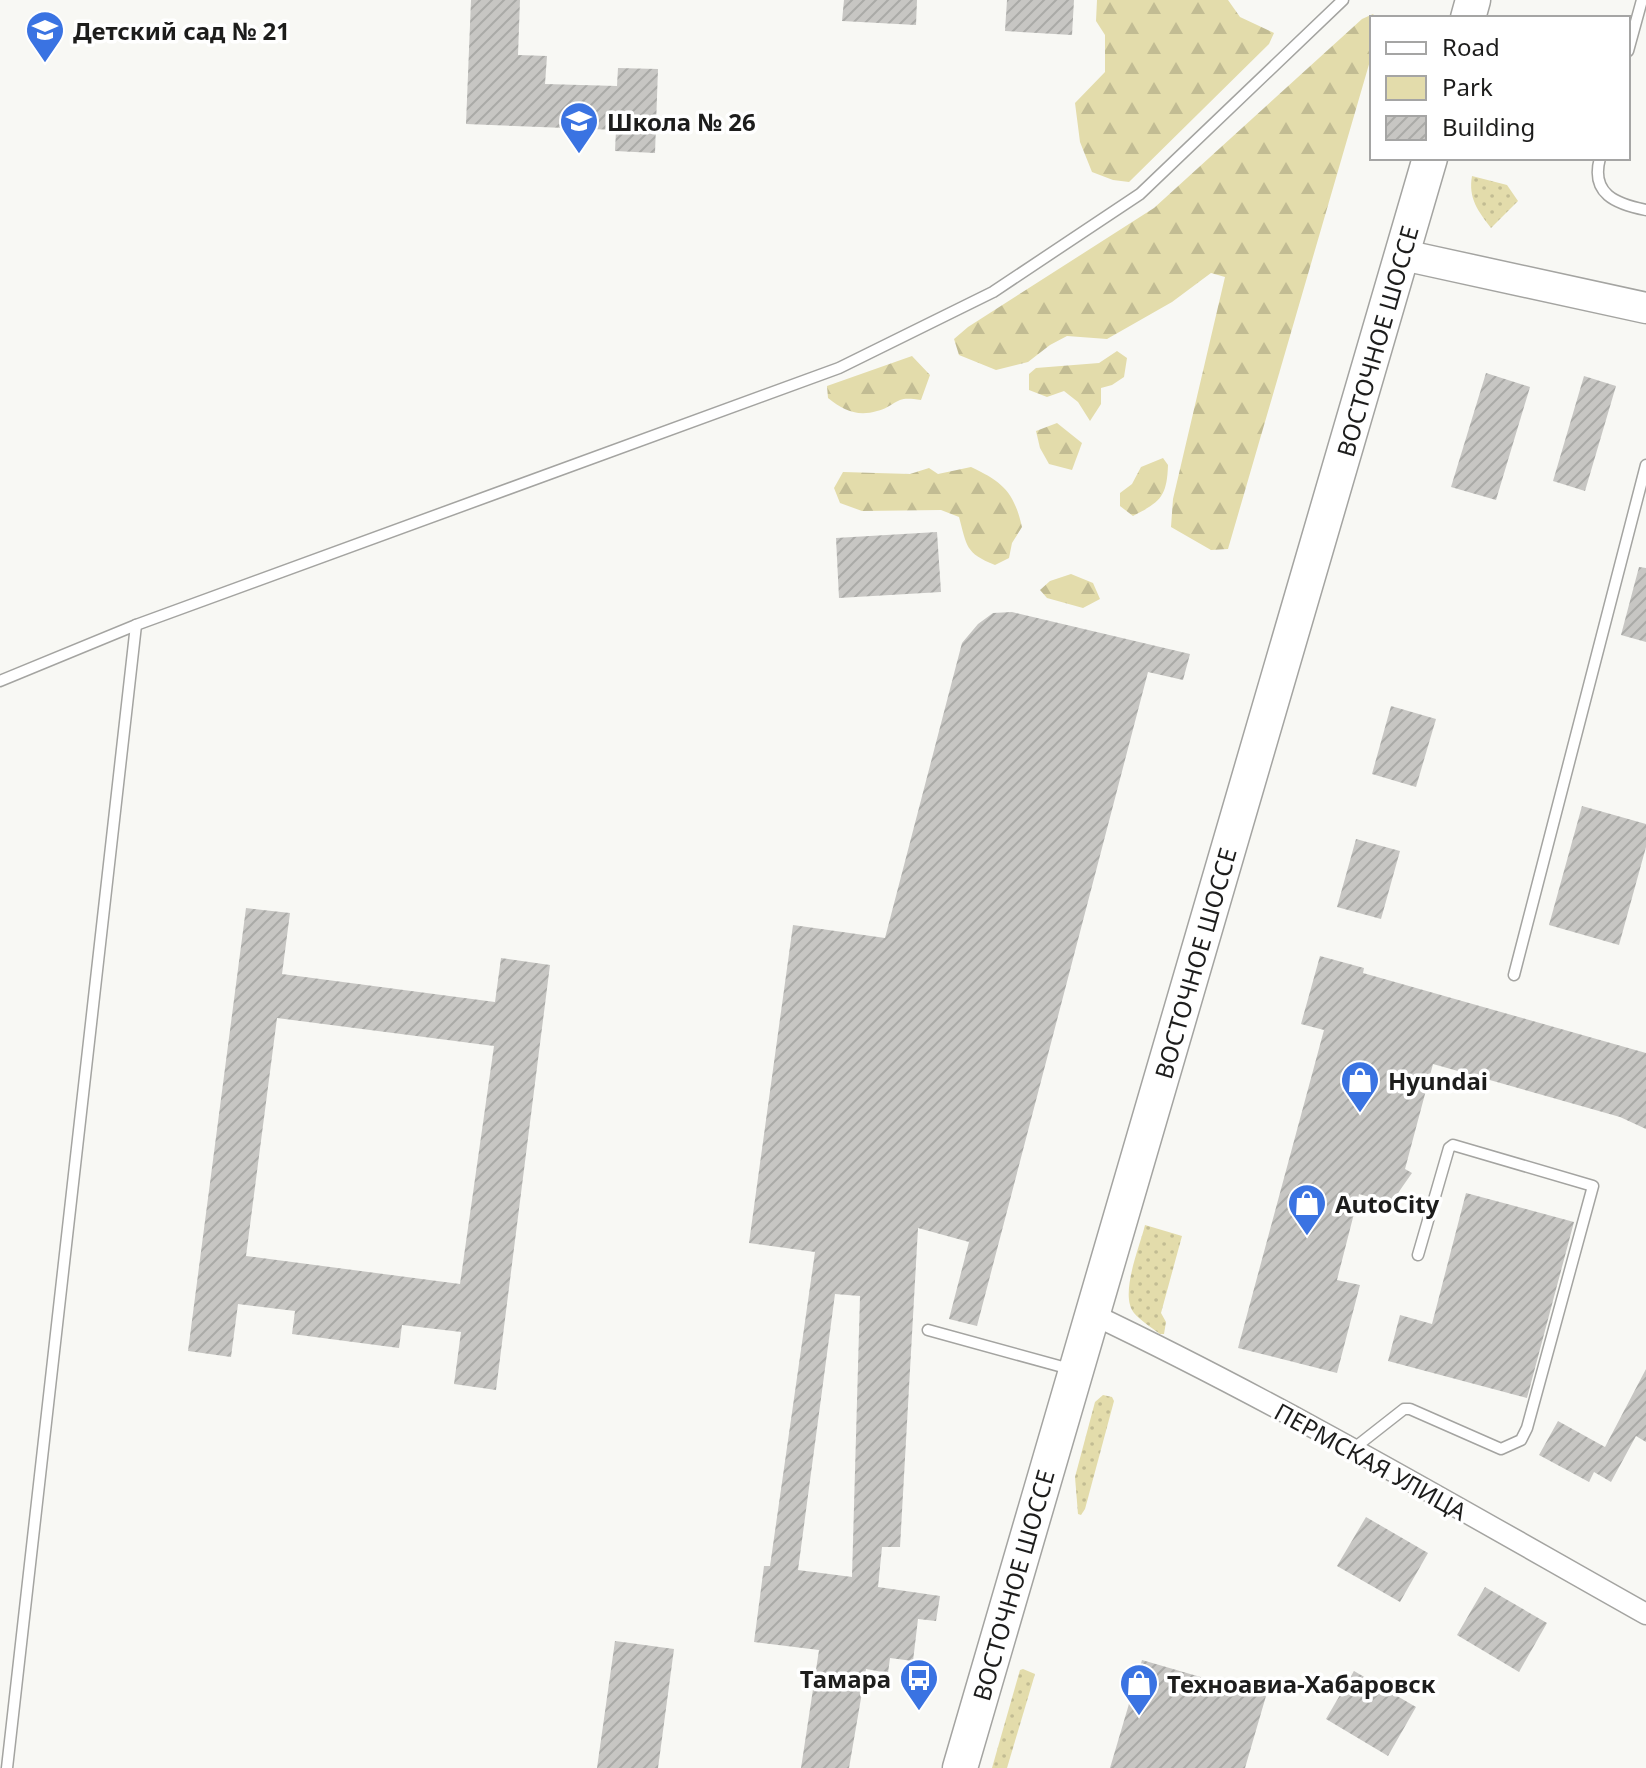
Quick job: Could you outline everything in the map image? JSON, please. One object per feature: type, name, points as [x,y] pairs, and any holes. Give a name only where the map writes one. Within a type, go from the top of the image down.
[{"type":"main road","name":"ВОСТОЧНОЕ ШОССЕ","points":[[960,1768],[1429,160]]},
{"type":"street","points":[[1403,255],[1646,308]]},
{"type":"street","name":"ПЕРМСКАЯ УЛИЦА","points":[[1092,1314],[1157,1345],[1352,1450],[1646,1614]]},
{"type":"lane","points":[[0,681],[136,625],[839,368],[993,292],[1140,194],[1343,0]]},
{"type":"lane","points":[[1630,44],[1642,0]]},
{"type":"lane","points":[[1599,160],[1596,172],[1604,192],[1619,204],[1646,210]]},
{"type":"lane","points":[[1514,975],[1646,465]]},
{"type":"lane","points":[[7,1768],[136,625]]},
{"type":"lane","points":[[1352,1450],[1404,1409],[1501,1449],[1521,1440],[1527,1428],[1593,1186],[1453,1145],[1449,1148],[1418,1255]]},
{"type":"lane","points":[[928,1330],[1076,1371]]},
{"type":"green space","points":[[1097,0],[1228,0],[1240,17],[1274,33],[1269,44],[1129,182],[1092,172],[1080,142],[1075,103],[1105,72],[1105,35],[1096,21]]},
{"type":"green space","points":[[1373,14],[1374,16],[1370,16],[1370,61],[1228,549],[1211,550],[1171,527],[1173,499],[1225,277],[1211,273],[1172,302],[1107,339],[1067,336],[1028,362],[996,370],[959,355],[954,339],[1154,208],[1362,19]]},
{"type":"green space","points":[[1472,176],[1507,185],[1518,201],[1491,228],[1473,198]]},
{"type":"green space","points":[[1117,351],[1127,358],[1124,377],[1101,388],[1101,404],[1090,421],[1078,402],[1064,391],[1047,397],[1029,390],[1029,374],[1036,368],[1099,363]]},
{"type":"green space","points":[[912,356],[930,375],[921,400],[901,400],[884,409],[857,413],[828,398],[827,386]]},
{"type":"green space","points":[[1057,423],[1082,443],[1072,470],[1049,464],[1040,448],[1036,431]]},
{"type":"green space","points":[[1163,458],[1168,465],[1164,492],[1150,507],[1133,516],[1120,506],[1120,493],[1132,484],[1141,467]]},
{"type":"green space","points":[[971,467],[1006,490],[1022,527],[1012,543],[1009,558],[995,565],[978,557],[969,547],[959,517],[941,510],[862,511],[840,503],[834,488],[843,472],[910,474],[929,468],[938,474]]},
{"type":"green space","points":[[1071,574],[1093,583],[1100,599],[1083,608],[1047,598],[1040,590],[1050,581]]},
{"type":"green space","points":[[1145,1225],[1182,1236],[1161,1313],[1166,1322],[1164,1334],[1140,1319],[1130,1305],[1130,1283]]},
{"type":"green space","points":[[1103,1395],[1112,1397],[1114,1401],[1081,1515],[1078,1514],[1075,1477],[1095,1402]]},
{"type":"green space","points":[[1020,1670],[1035,1674],[1007,1768],[992,1768]]},
{"type":"building","points":[[471,0],[520,0],[518,55],[547,56],[545,84],[617,86],[618,68],[658,69],[655,153],[615,151],[616,130],[466,124]]},
{"type":"building","points":[[844,0],[917,0],[916,25],[842,21]]},
{"type":"building","points":[[1007,0],[1074,0],[1072,35],[1005,31]]},
{"type":"building","points":[[1486,373],[1530,387],[1496,500],[1451,487]]},
{"type":"building","points":[[1584,376],[1616,386],[1585,491],[1553,481]]},
{"type":"building","points":[[937,532],[941,592],[839,598],[836,538]]},
{"type":"building","points":[[1639,567],[1646,568],[1646,642],[1621,635]]},
{"type":"building","points":[[1012,612],[1190,654],[1183,680],[1148,672],[977,1326],[949,1319],[969,1242],[918,1228],[900,1547],[882,1547],[878,1587],[940,1596],[936,1621],[918,1619],[913,1661],[890,1658],[888,1673],[866,1669],[849,1768],[801,1768],[819,1650],[754,1642],[764,1566],[770,1566],[815,1252],[749,1243],[793,925],[885,938],[962,643],[978,624],[993,613]],"holes":[[[835,1294],[860,1296],[852,1577],[798,1570]]]},
{"type":"building","points":[[1391,706],[1436,719],[1416,787],[1372,774]]},
{"type":"building","points":[[1582,806],[1646,824],[1646,847],[1619,945],[1549,925]]},
{"type":"building","points":[[1356,839],[1400,851],[1381,919],[1337,907]]},
{"type":"building","points":[[246,908],[290,913],[282,974],[495,1002],[501,958],[550,965],[496,1390],[454,1384],[461,1332],[402,1325],[399,1348],[292,1334],[295,1311],[238,1304],[231,1357],[188,1351]],"holes":[[[277,1018],[494,1046],[460,1284],[246,1256]]]},
{"type":"building","points":[[1320,956],[1364,968],[1363,973],[1646,1053],[1646,1129],[1620,1117],[1433,1064],[1405,1169],[1412,1173],[1391,1203],[1359,1194],[1337,1280],[1360,1285],[1337,1373],[1238,1348],[1324,1030],[1301,1024]]},
{"type":"building","points":[[1466,1193],[1574,1222],[1527,1398],[1388,1361],[1400,1315],[1432,1324]]},
{"type":"building","points":[[1646,1369],[1646,1442],[1636,1436],[1611,1482],[1594,1472],[1589,1482],[1539,1455],[1558,1421],[1605,1447]]},
{"type":"building","points":[[1366,1517],[1428,1553],[1400,1602],[1337,1566]]},
{"type":"building","points":[[1485,1587],[1547,1623],[1519,1672],[1457,1635]]},
{"type":"building","points":[[615,1641],[674,1649],[658,1768],[597,1768]]},
{"type":"building","points":[[1142,1660],[1266,1696],[1245,1768],[1110,1768]]},
{"type":"building","points":[[1354,1671],[1416,1707],[1388,1756],[1326,1719]]},
{"type":"place","name":"Детский сад № 21","points":[[45,64]]},
{"type":"place","name":"Школа № 26","points":[[579,155]]},
{"type":"place","name":"Hyundai","points":[[1360,1114]]},
{"type":"place","name":"AutoCity","points":[[1307,1237]]},
{"type":"place","name":"Тамара","points":[[919,1712]]},
{"type":"place","name":"Техноавиа-Хабаровск","points":[[1139,1717]]}]
